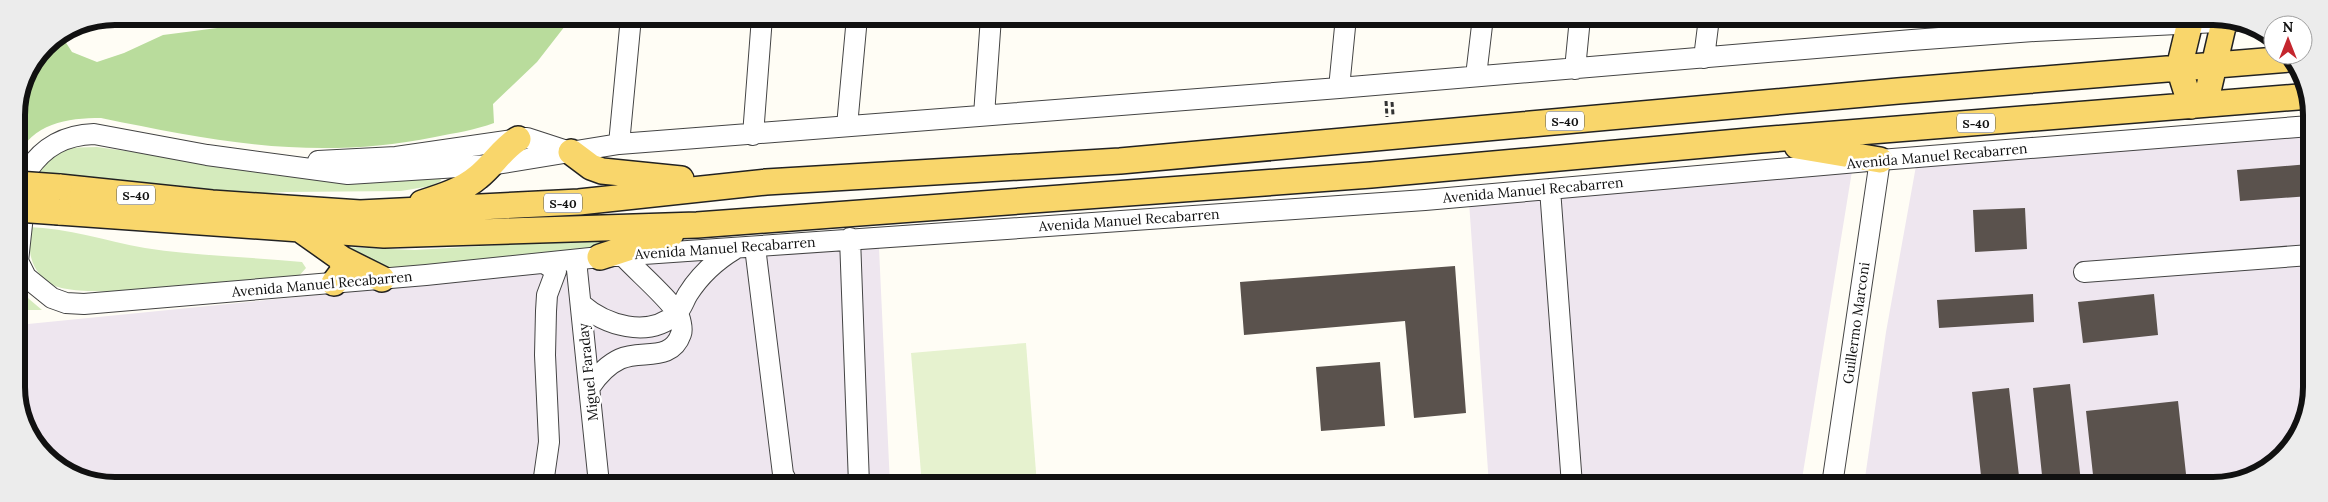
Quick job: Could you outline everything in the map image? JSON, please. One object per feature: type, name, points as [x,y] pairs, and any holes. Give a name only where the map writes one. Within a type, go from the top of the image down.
[{"type":"main road","points":[[2176,25],[2179,68],[2198,105]]},
{"type":"main road","points":[[2198,105],[2227,27]]},
{"type":"main road","name":"S-40","points":[[25,185],[212,203],[360,213],[579,202],[766,182],[1120,161],[1898,90],[2263,61]]},
{"type":"main road","name":"Avenida Manuel Recabarren","points":[[25,210],[384,234],[697,225],[1371,175],[1760,140],[2301,97]]},
{"type":"main road","points":[[360,213],[399,209],[436,199],[478,177],[500,152],[518,139]]},
{"type":"main road","points":[[1760,140],[1880,160]]},
{"type":"main road","points":[[571,152],[591,167],[614,173],[658,178],[766,182]]},
{"type":"main road","points":[[600,258],[697,225]]},
{"type":"main road","points":[[301,230],[342,259],[382,278]]},
{"type":"main road","points":[[334,283],[343,271],[342,259]]},
{"type":"street","points":[[619,144],[631,25]]},
{"type":"street","points":[[753,135],[761,25]]},
{"type":"street","points":[[847,126],[856,25]]},
{"type":"street","points":[[984,115],[990,25]]},
{"type":"street","points":[[1339,88],[1345,25]]},
{"type":"street","points":[[1476,76],[1482,25]]},
{"type":"street","points":[[1575,68],[1579,25]]},
{"type":"street","points":[[1704,58],[1708,25]]},
{"type":"street","name":"Avenida Manuel Recabarren","points":[[25,195],[28,170],[45,149],[68,137],[94,134],[207,155],[348,174],[490,165],[619,144],[753,135],[1704,58],[2040,25]]},
{"type":"street","points":[[2198,105],[2200,135]]},
{"type":"street","name":"Avenida Manuel Recabarren","points":[[25,275],[52,298],[66,303],[84,304],[600,258],[745,248],[850,238],[1425,200],[1880,160],[2303,127]]},
{"type":"street","name":"Avenida Manuel Recabarren","points":[[279,164],[396,157],[527,138],[554,145],[571,152]]},
{"type":"street","name":"Guillermo Marconi","points":[[1833,477],[1880,160]]},
{"type":"street","points":[[1550,189],[1571,477]]},
{"type":"street","points":[[850,238],[859,477]]},
{"type":"street","points":[[581,304],[601,318],[624,326],[648,326],[678,313],[696,282],[721,258],[745,248],[782,464],[786,477]]},
{"type":"street","points":[[2084,272],[2303,256]]},
{"type":"street","points":[[590,388],[603,371],[620,359],[636,354],[659,354],[674,346],[682,330],[678,313],[600,258]]},
{"type":"street","name":"Miguel Faraday","points":[[599,477],[581,304],[600,258]]},
{"type":"street","points":[[544,263],[556,271],[547,295],[546,311],[545,355],[549,442],[544,477]]},
{"type":"shaded area","points":[[2303,133],[2303,393],[2298,416],[2288,437],[2272,455],[2258,465],[2236,474],[2224,476],[1865,477],[1886,332],[1916,166]]},
{"type":"shaded area","points":[[1852,171],[1802,477],[1488,477],[1469,202]]},
{"type":"shaded area","points":[[879,248],[890,477],[115,477],[86,472],[75,468],[60,458],[44,442],[30,416],[25,387],[25,324],[577,269]]},
{"type":"green space","points":[[240,25],[566,25],[537,62],[493,104],[494,123],[472,129],[391,144],[349,148],[308,148],[267,146],[227,141],[101,118],[88,118],[63,121],[52,125],[41,130],[25,145],[25,109],[28,92],[40,65],[56,47],[64,40],[72,52],[97,62],[124,53],[163,35]]},
{"type":"green space","points":[[97,147],[300,175],[440,177],[441,181],[431,186],[401,191],[286,192],[226,195],[36,178],[38,172],[62,148]]},
{"type":"green space","points":[[28,227],[72,232],[165,251],[302,262],[306,268],[298,277],[209,286],[131,291],[69,289],[51,284],[38,273],[30,252]]},
{"type":"green space","points":[[645,237],[579,251],[384,269],[345,247],[414,250]]},
{"type":"green space","points":[[25,294],[29,299],[42,310],[25,310]]},
{"type":"green space","points":[[1026,343],[1036,477],[921,477],[911,353]]},
{"type":"building","points":[[2303,164],[2303,196],[2240,201],[2237,170]]},
{"type":"building","points":[[2025,208],[2027,249],[1975,252],[1973,210]]},
{"type":"building","points":[[1455,266],[1466,413],[1414,418],[1405,321],[1244,335],[1240,282]]},
{"type":"building","points":[[2033,294],[2034,322],[1939,328],[1937,300]]},
{"type":"building","points":[[2154,294],[2158,335],[2083,343],[2078,302]]},
{"type":"building","points":[[1380,362],[1385,426],[1321,431],[1316,367]]},
{"type":"building","points":[[2070,384],[2080,477],[2042,477],[2033,388]]},
{"type":"building","points":[[2009,388],[2019,477],[1981,477],[1972,392]]},
{"type":"building","points":[[2178,401],[2186,474],[2158,477],[2093,477],[2086,411]]}]
